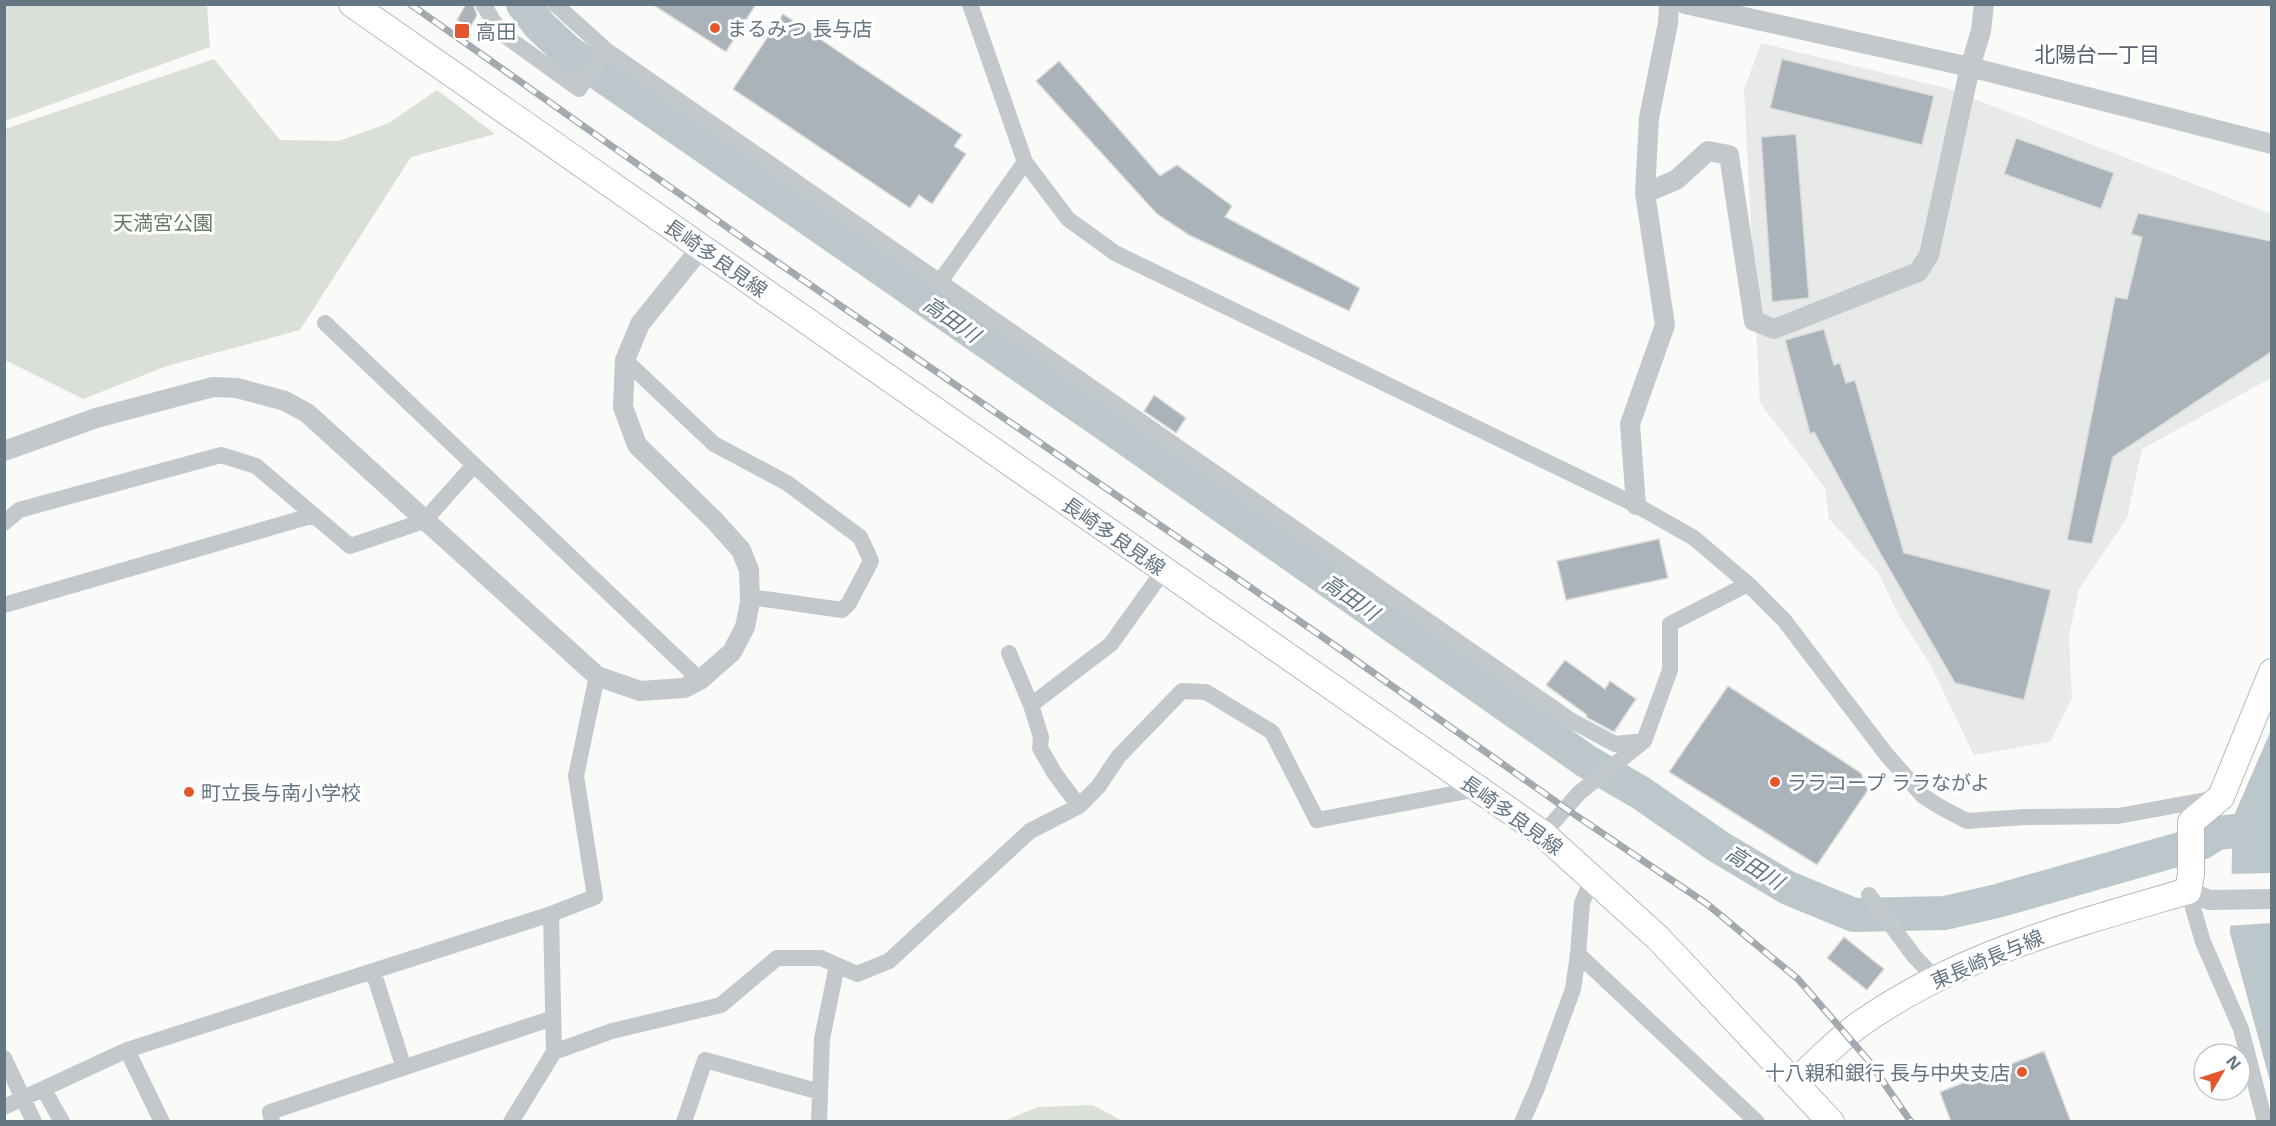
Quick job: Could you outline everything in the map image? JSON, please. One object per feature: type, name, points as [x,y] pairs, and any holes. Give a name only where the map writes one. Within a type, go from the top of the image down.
[{"type":"main road","name":"長崎多良見線","points":[[351,4],[1543,834],[1658,938],[1831,1122]]},
{"type":"main road","points":[[2196,889],[2191,822],[2220,797],[2271,672]]},
{"type":"main road","name":"東長崎長与線","points":[[1795,1082],[1859,1024],[1935,978],[2060,929],[2196,889]]},
{"type":"street","points":[[483,4],[500,32],[579,89],[606,50]]},
{"type":"street","points":[[555,4],[606,50],[939,284],[1572,721],[1615,744],[1644,741]]},
{"type":"street","points":[[970,4],[1025,162],[1068,219],[1115,253],[1636,505],[1694,538],[1748,584],[1784,620],[1886,754],[1923,796],[1941,808],[1967,821],[2025,817],[2118,816],[2220,797]]},
{"type":"street","points":[[1636,505],[1630,424],[1665,325],[1645,194],[1649,118],[1668,23],[1669,4]]},
{"type":"street","points":[[1685,4],[1970,67],[2271,144]]},
{"type":"street","points":[[1645,194],[1677,180],[1708,151],[1729,155],[1754,321],[1774,329],[1918,272],[1929,255],[1970,67],[1981,31],[1984,4]]},
{"type":"street","points":[[939,284],[1025,162]]},
{"type":"street","points":[[4,451],[96,418],[213,387],[237,388],[285,401],[307,413],[597,676],[640,691],[684,688],[700,680],[732,652],[745,627],[750,597],[749,570],[741,550],[714,520],[637,445],[623,407],[625,360],[640,324],[701,248]]},
{"type":"street","points":[[325,323],[700,680]]},
{"type":"street","points":[[625,360],[714,444],[787,483],[860,537],[871,561],[849,603],[842,610],[750,597]]},
{"type":"street","points":[[4,523],[19,510],[221,455],[256,466],[350,546],[424,521],[474,465]]},
{"type":"street","points":[[4,605],[315,515]]},
{"type":"street","points":[[1031,705],[1111,644],[1164,570]]},
{"type":"street","points":[[1543,834],[1586,788],[1644,741],[1670,670],[1670,624],[1748,584]]},
{"type":"street","points":[[1009,653],[1031,705],[1041,737],[1040,748],[1055,774],[1079,806]]},
{"type":"street","points":[[4,1107],[127,1050],[551,914],[596,897],[576,776],[597,676]]},
{"type":"street","points":[[554,1052],[612,1031],[722,1005],[777,958],[821,958],[857,974],[889,962],[1030,831],[1079,806],[1098,787],[1119,756],[1182,690],[1206,692],[1272,732],[1317,820],[1478,789]]},
{"type":"street","points":[[1522,1122],[1537,1088],[1573,989],[1582,903],[1592,879]]},
{"type":"street","points":[[2265,1122],[2241,1029],[2203,942],[2196,889],[2271,899]]},
{"type":"street","points":[[1870,895],[1914,956],[1935,978]]},
{"type":"street","points":[[511,1122],[554,1052],[551,914]]},
{"type":"street","points":[[1578,954],[1757,1122]]},
{"type":"street","points":[[819,1122],[822,1039],[837,965]]},
{"type":"street","points":[[373,971],[404,1068]]},
{"type":"street","points":[[272,1122],[270,1112],[553,1018]]},
{"type":"street","points":[[127,1050],[162,1122]]},
{"type":"street","points":[[4,1058],[34,1122]]},
{"type":"street","points":[[684,1122],[705,1060],[820,1092]]},
{"type":"street","points":[[44,1090],[62,1122]]},
{"type":"shaded area","points":[[1761,43],[1946,88],[2271,214],[2271,378],[2142,449],[2127,518],[2079,589],[2069,636],[2072,699],[2050,742],[1974,755],[1930,664],[1898,614],[1878,572],[1829,519],[1825,488],[1760,403],[1744,90]]},
{"type":"shaded area","points":[[2271,730],[2271,1085],[2230,933],[2233,818]]},
{"type":"green space","points":[[4,5],[207,5],[210,47],[5,121]]},
{"type":"green space","name":"天満宮公園","points":[[214,59],[280,140],[339,141],[389,123],[437,90],[495,134],[411,157],[300,330],[167,366],[83,399],[5,360],[5,129]]},
{"type":"green space","points":[[1092,1105],[1123,1121],[1004,1121],[1038,1107]]},
{"type":"pier","points":[[2271,873],[2271,923],[2227,926],[2227,874]]},
{"type":"building","points":[[466,4],[473,4],[477,15],[470,28],[457,20]]},
{"type":"building","name":"まるみつ 長与店","points":[[652,4],[756,4],[726,52]]},
{"type":"building","points":[[783,14],[962,135],[954,146],[966,154],[932,204],[919,195],[910,208],[733,89]]},
{"type":"building","points":[[1782,59],[1934,96],[1922,145],[1770,108]]},
{"type":"building","points":[[1059,61],[1160,176],[1177,165],[1232,206],[1225,217],[1360,288],[1349,311],[1189,235],[1157,214],[1036,81]]},
{"type":"building","points":[[1796,134],[1809,298],[1772,302],[1761,137]]},
{"type":"building","points":[[2016,138],[2114,173],[2101,209],[2004,174]]},
{"type":"building","points":[[2138,213],[2271,241],[2271,352],[2113,457],[2092,544],[2067,540],[2115,297],[2127,299],[2142,237],[2131,234]]},
{"type":"building","points":[[1824,329],[1834,365],[1840,363],[1846,383],[1855,380],[1904,553],[2051,590],[2024,700],[1955,683],[1814,432],[1810,434],[1785,340]]},
{"type":"building","points":[[1154,395],[1186,418],[1176,433],[1144,411]]},
{"type":"building","points":[[1659,539],[1668,578],[1566,600],[1557,561]]},
{"type":"building","points":[[1565,660],[1605,689],[1610,681],[1636,699],[1614,732],[1586,717],[1587,715],[1546,685]]},
{"type":"building","name":"ララコープ ララながよ","points":[[1728,686],[1861,773],[1868,790],[1817,865],[1669,772]]},
{"type":"building","points":[[1844,937],[1884,969],[1867,990],[1827,958]]},
{"type":"building","name":"十八親和銀行 長与中央支店","points":[[2044,1051],[2071,1122],[1951,1122],[1940,1092]]},
{"type":"waterway","name":"高田川","points":[[523,4],[540,26],[567,51],[1586,761],[1641,793],[1719,847],[1788,888],[1854,915],[1945,913],[1997,901],[2201,843],[2217,833],[2263,828]]},
{"type":"railway","points":[[410,4],[758,249],[1707,904],[1798,979],[1868,1060],[1911,1122]]},
{"type":"place","name":"まるみつ 長与店","points":[[715,28]]},
{"type":"place","name":"高田","points":[[462,31]]},
{"type":"place","name":"ララコープ ララながよ","points":[[1775,782]]},
{"type":"place","name":"町立長与南小学校","points":[[189,792]]},
{"type":"place","name":"十八親和銀行 長与中央支店","points":[[2022,1072]]},
{"type":"district","name":"北陽台一丁目","points":[[2097,54]]}]
